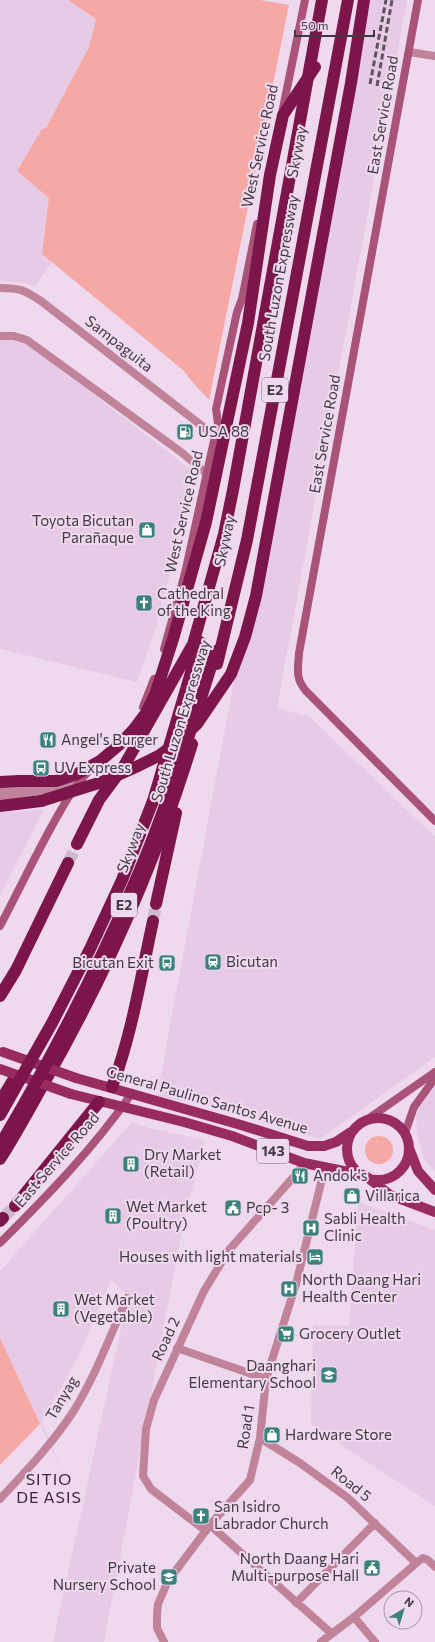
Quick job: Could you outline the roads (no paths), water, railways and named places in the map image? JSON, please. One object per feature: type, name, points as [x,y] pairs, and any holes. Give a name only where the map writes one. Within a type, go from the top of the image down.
[{"type":"highway","name":"South Luzon Expressway","points":[[0,1102],[48,1022],[84,951],[117,878],[149,798],[224,534],[322,0]]},
{"type":"highway","name":"Skyway","points":[[0,1115],[52,1024],[90,949],[122,880],[153,801],[166,760],[200,642],[228,536],[238,490],[327,0]]},
{"type":"highway","name":"Skyway","points":[[0,1145],[64,1030],[134,884],[180,764],[216,651],[243,538],[342,0]]},
{"type":"highway","name":"South Luzon Expressway","points":[[0,1159],[73,1032],[108,961],[172,809],[221,650],[248,540],[348,0]]},
{"type":"highway","points":[[0,806],[41,801],[102,782],[160,755],[180,740],[196,724],[231,674],[245,637],[256,596],[351,83],[364,0]]},
{"type":"highway","points":[[0,782],[56,781],[77,774],[100,760],[119,745],[146,713],[155,695],[174,639],[206,522],[248,323],[270,174],[283,115],[315,67]]},
{"type":"highway","points":[[77,844],[99,800],[124,766],[194,642]]},
{"type":"highway","points":[[156,904],[183,775]]},
{"type":"highway","points":[[0,996],[16,970],[68,863]]},
{"type":"highway","points":[[112,1087],[125,1048],[153,921]]},
{"type":"highway","points":[[15,1206],[99,1102]]},
{"type":"main road","name":"West Service Road","points":[[0,926],[31,862],[62,808],[83,777],[130,727],[138,716],[152,685],[184,573],[216,436],[218,423],[216,409],[236,312],[242,299],[306,0]]},
{"type":"main road","name":"East Service Road","points":[[418,0],[299,653],[298,676],[300,684],[306,691],[435,821]]},
{"type":"main road","name":"West Service Road","points":[[0,931],[4,918]]},
{"type":"main road","name":"General Paulino Santos Avenue","points":[[1,1052],[76,1078],[112,1087],[308,1146],[324,1146],[336,1142],[351,1132]]},
{"type":"main road","name":"General Paulino Santos Avenue","points":[[0,1069],[71,1094],[178,1120],[232,1136],[304,1163],[365,1176],[390,1195],[435,1212]]},
{"type":"main road","points":[[365,1120],[435,1072]]},
{"type":"main road","points":[[405,1133],[414,1108],[435,1078]]},
{"type":"main road","points":[[99,1102],[112,1087]]},
{"type":"main road","name":"East Service Road","points":[[0,1243],[73,1167],[132,1093]]},
{"type":"main road","points":[[365,1120],[386,1118],[397,1124],[405,1133],[418,1171],[435,1190]]},
{"type":"main road","name":"143","points":[[365,1120],[351,1132],[348,1142],[347,1152],[350,1162],[356,1171],[375,1179],[386,1179],[403,1167],[408,1158],[409,1148]]},
{"type":"street","points":[[409,52],[435,56]]},
{"type":"street","name":"Sampaguita","points":[[0,288],[18,288],[24,290],[41,301],[216,436]]},
{"type":"street","points":[[0,336],[21,337],[27,340],[181,452],[207,474]]},
{"type":"street","points":[[0,790],[83,777]]},
{"type":"street","points":[[0,797],[77,785]]},
{"type":"street","name":"Road 2","points":[[304,1163],[298,1172],[229,1250],[204,1291],[154,1400],[146,1429],[143,1476],[151,1489],[208,1528],[331,1633]]},
{"type":"street","name":"Road 1","points":[[164,1642],[157,1628],[157,1614],[162,1592],[173,1573],[208,1528],[250,1480],[260,1438],[266,1379],[296,1284],[325,1167]]},
{"type":"street","name":"Tanyag","points":[[0,1499],[47,1448],[73,1412],[94,1372],[127,1298]]},
{"type":"street","points":[[177,1348],[266,1379]]},
{"type":"street","name":"Road 5","points":[[260,1438],[326,1480],[348,1498],[416,1563]]},
{"type":"street","points":[[296,1603],[375,1523]]},
{"type":"street","points":[[320,1642],[354,1617],[420,1560],[425,1559],[435,1567]]},
{"type":"street","points":[[354,1617],[375,1642]]},
{"type":"tunnel","points":[[68,863],[77,844]]},
{"type":"tunnel","points":[[153,921],[156,904]]},
{"type":"tunnel","points":[[3,1218],[15,1206]]},
{"type":"railway","points":[[370,84],[386,0]]},
{"type":"railway","points":[[377,86],[392,0]]},
{"type":"place","name":"USA 88","points":[[185,432]]},
{"type":"place","name":"Toyota Bicutan Parañaque","points":[[147,530]]},
{"type":"place","name":"Cathedral of the King","points":[[144,603]]},
{"type":"place","name":"Angel's Burger","points":[[48,740]]},
{"type":"place","name":"UV Express","points":[[41,768]]},
{"type":"place","name":"Bicutan","points":[[213,962]]},
{"type":"place","name":"Bicutan Exit","points":[[167,963]]},
{"type":"place","name":"Dry Market (Retail)","points":[[131,1164]]},
{"type":"place","name":"Andok's","points":[[300,1176]]},
{"type":"place","name":"Villarica","points":[[352,1196]]},
{"type":"place","name":"Pcp- 3","points":[[233,1208]]},
{"type":"place","name":"Wet Market (Poultry)","points":[[113,1216]]},
{"type":"place","name":"Sabli Health Clinic","points":[[311,1228]]},
{"type":"place","name":"Houses with light materials","points":[[315,1257]]},
{"type":"place","name":"North Daang Hari Health Center","points":[[289,1289]]},
{"type":"place","name":"Wet Market (Vegetable)","points":[[61,1309]]},
{"type":"place","name":"Grocery Outlet","points":[[286,1334]]},
{"type":"place","name":"Daanghari Elementary School","points":[[329,1375]]},
{"type":"place","name":"Hardware Store","points":[[272,1435]]},
{"type":"place","name":"San Isidro Labrador Church","points":[[201,1516]]},
{"type":"place","name":"North Daang Hari Multi-purpose Hall","points":[[372,1568]]},
{"type":"place","name":"Private Nursery School","points":[[169,1577]]},
{"type":"district","name":"SITIO DE ASIS","points":[[49,1488]]}]
